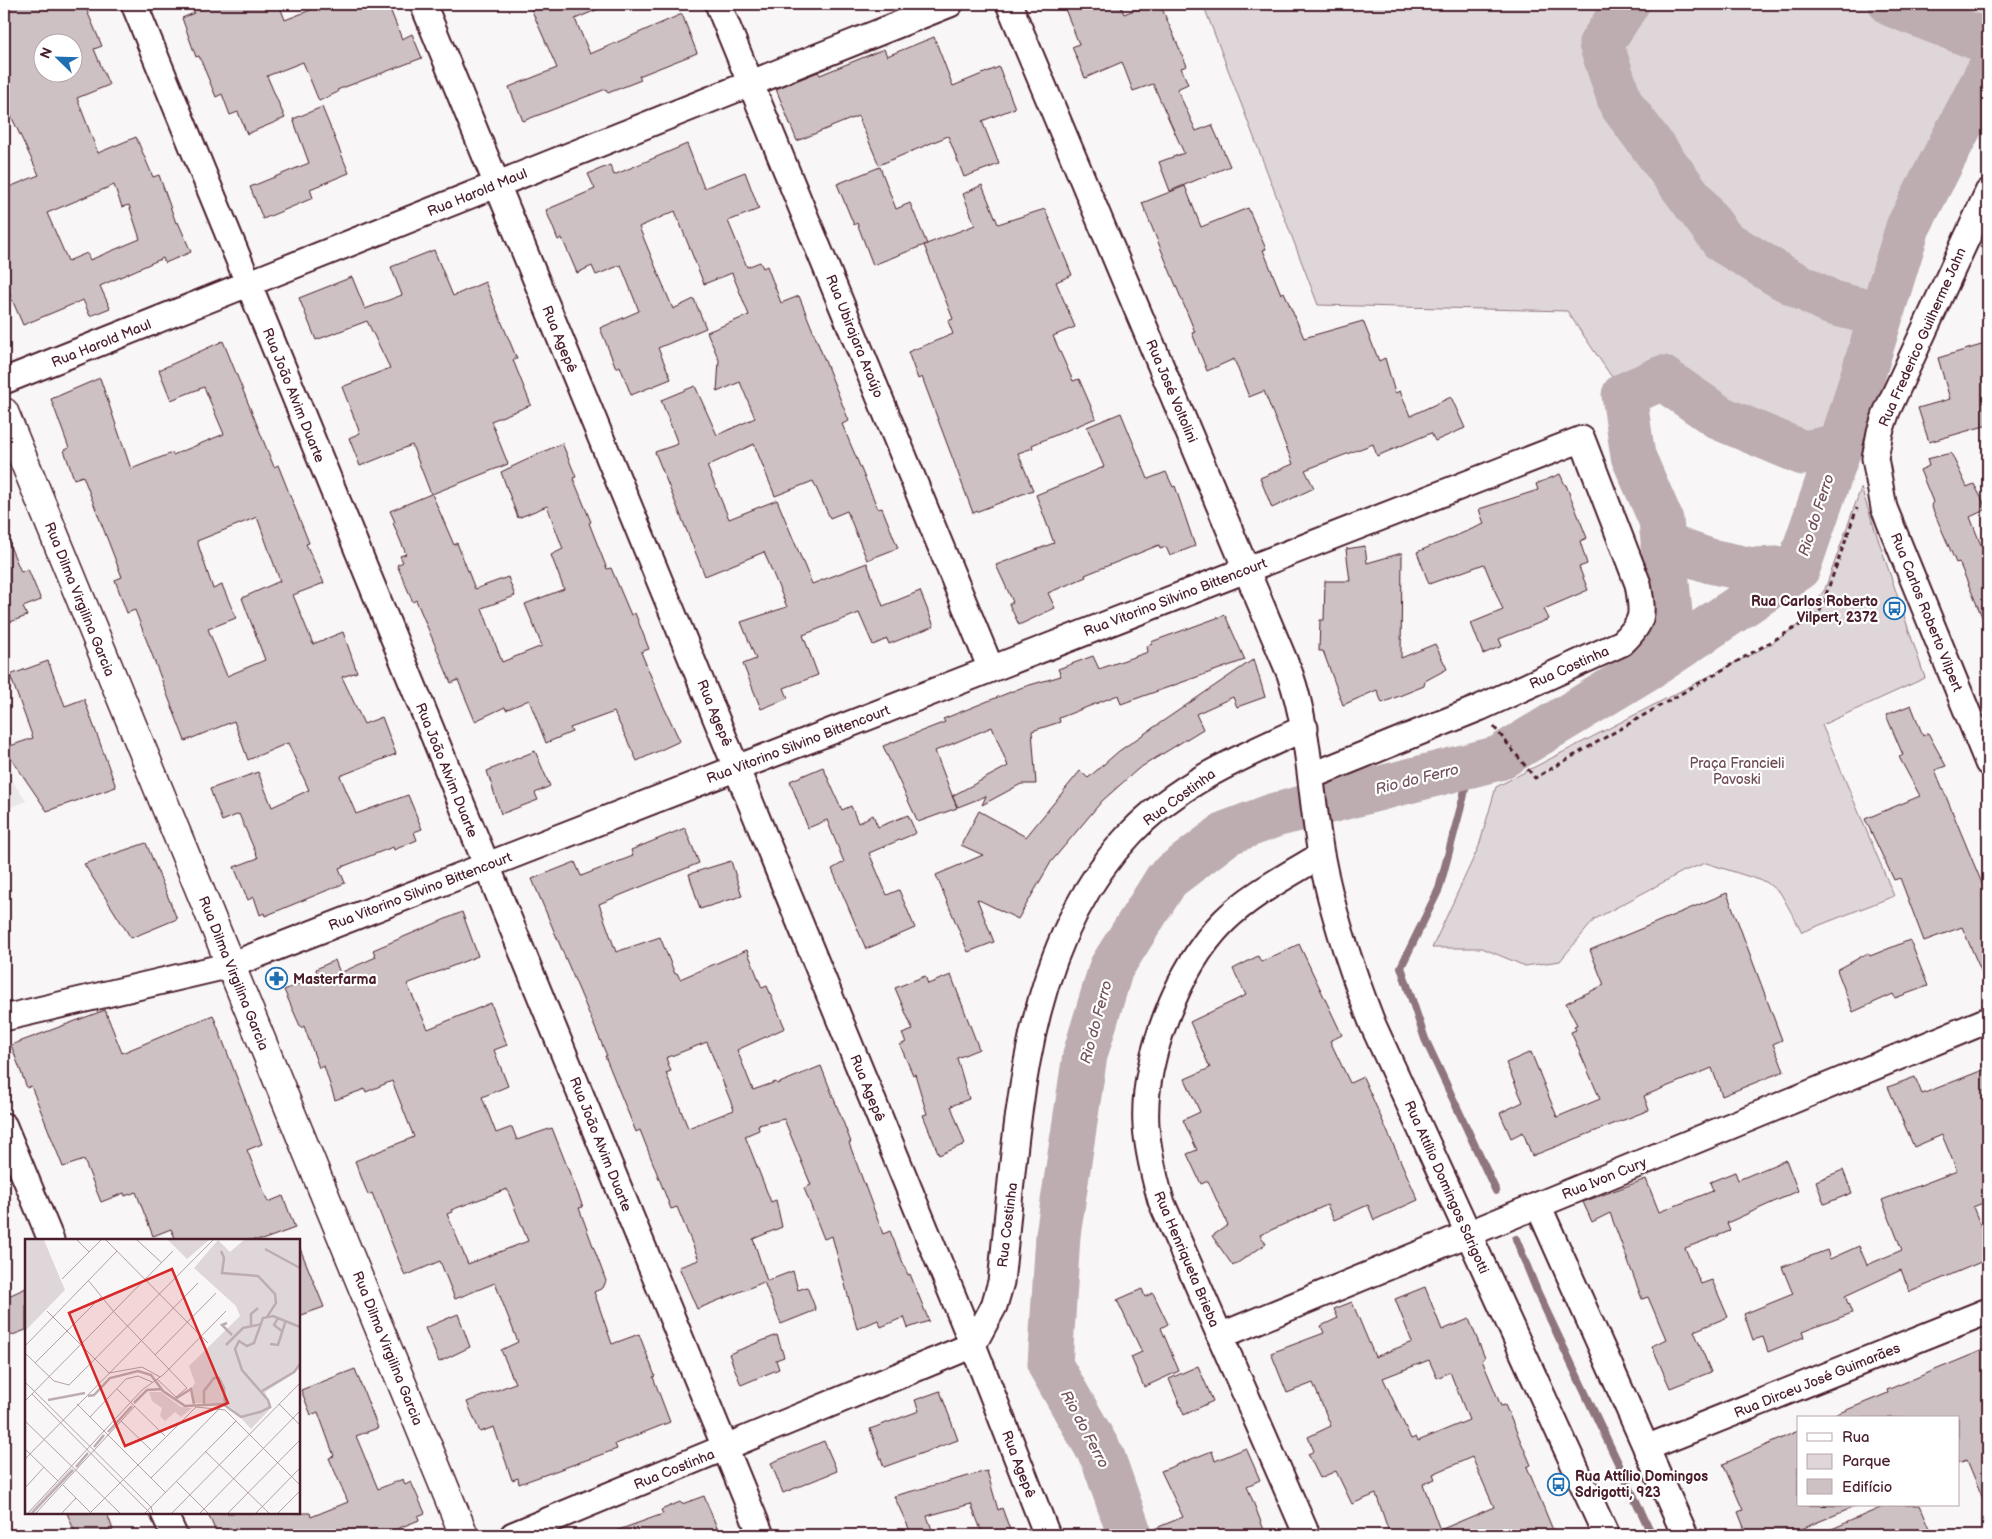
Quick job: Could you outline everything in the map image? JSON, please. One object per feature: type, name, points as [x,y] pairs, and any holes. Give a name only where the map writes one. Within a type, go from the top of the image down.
[{"type":"street","name":"Rua João Alvim Duarte","points":[[134,4],[761,1535]]},
{"type":"street","name":"Rua Agepê","points":[[423,4],[973,1345],[1047,1535]]},
{"type":"street","name":"Rua Ubirajara Araújo","points":[[718,4],[991,669]]},
{"type":"street","name":"Rua Harold Maul","points":[[4,382],[950,4]]},
{"type":"street","name":"Rua José Voltolini","points":[[1010,4],[1290,674],[1305,728],[1317,828]]},
{"type":"street","name":"Rua Frederico Guilherme Jahn","points":[[1875,458],[1880,432],[1887,411],[1988,192]]},
{"type":"street","name":"Rua Dilma Virgilina Garcia","points":[[4,412],[464,1535]]},
{"type":"street","name":"Rua Vitorino Silvino Bittencourt","points":[[4,1018],[231,964],[1582,439]]},
{"type":"street","name":"Rua Costinha","points":[[1311,780],[1479,708],[1622,643],[1638,629],[1642,608],[1638,584],[1582,439]]},
{"type":"street","name":"Rua Carlos Roberto Vilpert","points":[[1875,458],[1884,508],[1988,763]]},
{"type":"street","name":"Rua Costinha","points":[[513,1535],[973,1345],[994,1306],[1001,1282],[1030,1043],[1050,972],[1085,895],[1103,865],[1132,832],[1163,805],[1197,780],[1232,761],[1305,728]]},
{"type":"street","name":"Rua Attílio Domingos Sdrigotti","points":[[1317,828],[1321,855],[1338,927],[1352,973],[1373,1025],[1606,1535]]},
{"type":"street","name":"Rua Henriqueta Brieba","points":[[1307,1535],[1161,1201],[1152,1170],[1146,1124],[1149,1083],[1160,1033],[1175,993],[1198,953],[1224,921],[1259,894],[1321,855]]},
{"type":"street","name":"Rua Ivon Cury","points":[[1220,1336],[1988,1020]]},
{"type":"street","points":[[4,1126],[51,1239]]},
{"type":"street","points":[[1538,1205],[1685,1535]]},
{"type":"street","name":"Rua Dirceu José Guimarães","points":[[1646,1448],[1988,1311]]},
{"type":"street","points":[[164,1514],[174,1535]]},
{"type":"path","points":[[1479,708],[1535,778],[1819,614],[1858,504]]},
{"type":"shaded area","points":[[4,769],[26,801],[4,810]]},
{"type":"green space","points":[[1203,4],[1988,4],[1988,73],[1908,227],[1851,414],[1803,453],[1720,418],[1662,378],[1624,395],[1567,311],[1318,305]]},
{"type":"green space","name":"Praça Francieli Pavoski","points":[[1861,488],[1925,678],[1822,725],[1894,896],[1802,932],[1781,894],[1766,882],[1706,863],[1684,871],[1595,919],[1560,961],[1525,966],[1482,948],[1432,948],[1479,846],[1496,787],[1771,644],[1802,622],[1825,589]]},
{"type":"building","points":[[4,4],[84,4],[102,46],[94,49],[109,85],[77,98],[98,153],[136,137],[153,177],[159,175],[176,223],[178,222],[191,252],[165,263],[163,258],[100,286],[110,308],[90,316],[83,300],[23,325],[4,281],[4,189],[39,175],[4,101]],"holes":[[[114,185],[122,207],[129,205],[140,239],[90,260],[87,253],[68,261],[47,213]]]},
{"type":"building","points":[[190,4],[279,4],[285,20],[326,4],[388,4],[402,39],[412,34],[422,58],[337,90],[338,92],[319,101],[303,62],[267,76],[285,118],[247,134],[238,112],[230,115],[222,94],[216,97],[199,56],[196,57],[182,18],[194,13]]},
{"type":"building","points":[[529,4],[610,4],[575,19],[590,54],[682,14],[697,53],[639,76],[641,80],[608,93],[606,89],[523,121],[509,87],[557,68]]},
{"type":"building","points":[[1063,4],[1120,4],[1124,14],[1149,4],[1160,4],[1187,66],[1181,68],[1188,84],[1177,89],[1196,131],[1212,125],[1230,166],[1170,191],[1159,162],[1184,153],[1153,84],[1133,91],[1122,62],[1085,78],[1072,47],[1079,44]]},
{"type":"building","points":[[934,37],[953,86],[999,67],[1015,108],[982,121],[999,164],[964,177],[948,136],[879,165],[858,116],[797,141],[776,89],[818,72],[820,75],[884,49],[887,56]]},
{"type":"building","points":[[322,107],[349,173],[310,189],[313,198],[263,219],[250,187],[309,163],[293,119]]},
{"type":"building","points":[[687,144],[704,188],[745,172],[759,209],[728,221],[747,267],[760,262],[763,268],[767,266],[781,303],[799,296],[849,421],[842,424],[878,509],[882,508],[898,548],[867,560],[847,511],[830,518],[813,481],[775,496],[754,444],[707,466],[729,519],[777,500],[812,584],[867,563],[883,606],[920,591],[934,626],[889,644],[887,639],[873,645],[859,613],[803,635],[818,675],[784,688],[788,698],[761,709],[743,664],[756,659],[741,622],[787,607],[764,552],[705,576],[655,452],[678,444],[661,400],[695,386],[717,435],[755,418],[740,382],[717,392],[719,360],[707,332],[749,315],[732,273],[704,284],[675,211],[639,227],[673,309],[694,299],[706,328],[658,348],[671,379],[631,395],[620,366],[616,368],[600,328],[639,311],[621,265],[596,275],[592,266],[577,273],[562,238],[558,240],[546,210],[595,189],[588,174],[610,165],[614,175]]},
{"type":"building","points":[[880,167],[896,209],[910,203],[927,244],[873,265],[857,223],[854,225],[837,184]]},
{"type":"building","points":[[982,185],[998,224],[1045,209],[1072,275],[1056,282],[1075,327],[1053,336],[1073,381],[1079,379],[1096,418],[1032,445],[1033,448],[1018,453],[1033,490],[973,513],[922,377],[918,379],[908,352],[953,334],[948,321],[953,319],[924,245],[975,225],[963,194]]},
{"type":"building","points":[[1185,186],[1201,227],[1248,208],[1266,249],[1263,250],[1281,294],[1284,292],[1304,338],[1363,321],[1379,361],[1385,358],[1395,393],[1400,391],[1410,416],[1451,397],[1465,428],[1435,441],[1431,433],[1377,456],[1373,444],[1305,470],[1314,488],[1272,508],[1260,478],[1293,464],[1264,391],[1249,397],[1234,359],[1207,371],[1192,333],[1195,332],[1142,203]]},
{"type":"building","points":[[434,250],[453,296],[485,282],[517,359],[513,360],[531,405],[491,421],[508,464],[432,494],[454,545],[457,543],[475,589],[508,577],[515,596],[482,608],[502,662],[542,646],[525,604],[564,589],[551,555],[563,549],[547,506],[518,518],[501,472],[562,443],[576,477],[573,478],[607,569],[611,568],[631,615],[635,613],[649,649],[641,652],[680,741],[637,761],[614,712],[570,728],[572,732],[546,743],[529,700],[506,710],[505,707],[475,721],[458,680],[451,683],[416,600],[413,602],[397,565],[403,562],[400,556],[406,554],[390,511],[431,494],[412,445],[360,466],[349,438],[360,433],[342,387],[390,368],[367,321],[316,340],[299,298],[352,277],[365,309],[402,295],[391,267]]},
{"type":"building","points":[[223,341],[274,467],[278,465],[309,543],[306,544],[324,583],[293,595],[313,644],[343,632],[357,672],[342,677],[364,724],[382,717],[396,754],[340,776],[356,814],[408,795],[422,829],[414,832],[417,840],[394,850],[393,847],[339,868],[345,883],[265,916],[264,913],[260,915],[254,897],[248,900],[234,867],[258,858],[239,814],[222,821],[210,789],[258,772],[272,807],[309,790],[288,743],[248,760],[234,721],[185,741],[135,610],[127,613],[115,580],[122,577],[83,476],[74,479],[64,450],[69,448],[51,399],[100,378],[131,469],[172,453],[173,455],[224,434],[204,387],[171,400],[159,370]],"holes":[[[257,517],[280,581],[242,598],[265,660],[227,676],[208,629],[236,618],[222,585],[213,589],[197,541]]]},
{"type":"building","points":[[1988,343],[1988,425],[1929,442],[1918,408],[1950,399],[1938,358]]},
{"type":"building","points":[[1121,413],[1148,479],[1166,472],[1173,487],[1175,486],[1195,546],[1170,556],[1166,547],[1160,549],[1159,545],[1085,575],[1086,577],[1048,593],[1055,608],[1019,625],[1009,604],[1013,602],[996,565],[1054,543],[1036,495],[1104,467],[1087,427]]},
{"type":"building","points":[[1951,453],[1967,487],[1974,484],[1987,509],[1970,517],[1988,563],[1988,631],[1959,562],[1956,563],[1931,505],[1933,502],[1920,470],[1929,466],[1927,459]]},
{"type":"building","points":[[1560,474],[1587,538],[1580,541],[1587,564],[1579,567],[1588,590],[1544,609],[1549,619],[1499,639],[1502,646],[1483,654],[1471,623],[1503,610],[1484,564],[1429,584],[1417,552],[1484,524],[1479,509],[1538,490],[1536,484]]},
{"type":"building","points":[[4,532],[21,572],[28,569],[41,600],[23,607],[27,616],[4,624]]},
{"type":"building","points":[[1365,546],[1367,563],[1402,553],[1401,658],[1435,644],[1447,669],[1425,681],[1424,686],[1382,703],[1377,690],[1343,705],[1323,651],[1319,651],[1320,620],[1324,620],[1325,581],[1350,581],[1346,549]]},
{"type":"building","points":[[1225,615],[1245,660],[1121,704],[1118,695],[1059,718],[1060,722],[1032,731],[1036,784],[1021,784],[982,805],[986,796],[958,807],[953,798],[957,808],[918,822],[883,746],[945,722],[943,719],[1023,687],[1061,676],[1058,669],[1093,656],[1099,669],[1148,652],[1147,646],[1152,644],[1151,642]],"holes":[[[992,727],[1008,766],[952,796],[935,751]]]},
{"type":"building","points":[[1254,659],[1265,697],[1237,707],[1233,697],[1196,714],[1203,729],[1138,769],[1102,801],[1051,862],[1018,919],[977,899],[994,942],[968,952],[936,875],[983,855],[961,845],[979,811],[1026,837],[1080,771],[1088,778],[1119,751]]},
{"type":"building","points":[[48,661],[65,706],[84,699],[116,787],[47,811],[4,748],[33,738],[10,675]]},
{"type":"building","points":[[1911,705],[1923,736],[1928,733],[1946,766],[1935,770],[1988,898],[1988,987],[1962,927],[1924,941],[1900,878],[1894,880],[1865,819],[1920,796],[1899,757],[1903,755],[1886,715]]},
{"type":"building","points":[[535,751],[550,786],[535,793],[538,800],[501,814],[487,771]]},
{"type":"building","points":[[823,767],[842,810],[851,806],[858,823],[873,815],[878,827],[908,815],[916,833],[869,853],[887,895],[899,890],[915,928],[866,949],[832,869],[844,862],[827,820],[808,828],[790,781]]},
{"type":"building","points":[[685,828],[699,863],[599,904],[616,952],[660,937],[675,974],[677,973],[680,979],[747,950],[762,988],[767,986],[785,1028],[737,1050],[753,1090],[776,1082],[777,1084],[821,1066],[851,1142],[849,1143],[883,1234],[890,1231],[929,1321],[908,1328],[904,1317],[881,1327],[878,1320],[857,1329],[832,1236],[824,1239],[804,1188],[811,1185],[784,1119],[758,1125],[759,1130],[745,1136],[771,1202],[776,1200],[782,1227],[753,1239],[767,1281],[793,1271],[798,1290],[807,1287],[816,1310],[781,1324],[764,1282],[697,1309],[679,1267],[699,1260],[677,1207],[671,1209],[640,1130],[636,1132],[605,1056],[607,1056],[532,879],[575,862],[581,876],[633,856],[631,850]],"holes":[[[707,1042],[734,1110],[688,1128],[666,1073],[671,1071],[666,1058]]]},
{"type":"building","points":[[146,843],[177,919],[131,938],[84,864]]},
{"type":"building","points":[[731,861],[742,896],[700,909],[689,874]]},
{"type":"building","points":[[1727,893],[1782,1040],[1773,1044],[1784,1071],[1722,1096],[1712,1068],[1644,1096],[1649,1110],[1532,1156],[1523,1132],[1511,1138],[1500,1113],[1523,1102],[1506,1063],[1531,1052],[1557,1117],[1600,1099],[1571,1032],[1576,1030],[1574,1026],[1577,1025],[1566,1003],[1604,985],[1590,950]]},
{"type":"building","points":[[462,912],[478,956],[407,984],[428,1029],[491,1003],[507,1045],[494,1050],[508,1086],[482,1097],[496,1133],[512,1127],[517,1140],[552,1128],[583,1207],[579,1208],[606,1281],[603,1288],[594,1292],[612,1344],[639,1334],[670,1422],[615,1444],[617,1449],[519,1484],[518,1478],[512,1480],[494,1427],[480,1432],[467,1402],[515,1383],[501,1350],[518,1342],[495,1283],[455,1299],[440,1261],[405,1276],[372,1193],[368,1195],[355,1161],[414,1137],[392,1081],[366,1092],[365,1089],[335,1100],[324,1066],[319,1068],[304,1026],[301,1028],[284,990],[318,976],[316,969],[335,960],[340,973],[376,957],[373,950]],"holes":[[[507,1189],[528,1241],[468,1264],[447,1214],[452,1212],[451,1210]]]},
{"type":"building","points":[[1910,940],[1928,986],[1895,998],[1893,994],[1853,1012],[1837,970],[1868,953],[1870,956]]},
{"type":"building","points":[[1299,944],[1342,1035],[1330,1041],[1350,1083],[1363,1077],[1418,1200],[1374,1220],[1368,1205],[1334,1220],[1327,1205],[1260,1235],[1266,1244],[1233,1266],[1212,1236],[1228,1225],[1208,1181],[1201,1184],[1187,1154],[1197,1150],[1183,1120],[1200,1112],[1185,1079],[1210,1068],[1190,1022],[1246,995],[1233,969],[1258,956],[1261,962]]},
{"type":"building","points":[[951,975],[979,1049],[957,1058],[969,1099],[951,1106],[965,1144],[939,1155],[923,1115],[927,1114],[915,1074],[913,1075],[900,1045],[906,1042],[902,1034],[913,1030],[895,988],[925,976],[928,984]]},
{"type":"building","points":[[105,1010],[122,1053],[213,1015],[262,1144],[247,1150],[268,1202],[283,1196],[295,1228],[265,1239],[176,1239],[171,1229],[153,1236],[136,1192],[125,1196],[124,1193],[101,1202],[84,1160],[63,1167],[31,1086],[27,1088],[11,1045]]},
{"type":"building","points":[[1988,1068],[1988,1201],[1973,1207],[1988,1244],[1988,1259],[1910,1292],[1901,1270],[1845,1296],[1852,1313],[1802,1332],[1804,1337],[1768,1352],[1763,1337],[1753,1340],[1744,1314],[1793,1294],[1782,1267],[1827,1250],[1830,1259],[1859,1246],[1867,1265],[1902,1250],[1882,1200],[1957,1171],[1942,1135],[1914,1147],[1888,1087],[1915,1077],[1922,1094]]},
{"type":"building","points":[[1786,1160],[1798,1191],[1727,1223],[1730,1231],[1685,1248],[1701,1284],[1712,1280],[1728,1317],[1694,1331],[1711,1372],[1670,1388],[1652,1346],[1666,1339],[1648,1297],[1642,1299],[1610,1213],[1592,1222],[1583,1202],[1646,1179],[1659,1212],[1713,1191],[1710,1182],[1735,1172],[1738,1180]]},
{"type":"building","points":[[1843,1170],[1852,1193],[1824,1204],[1816,1181]]},
{"type":"building","points":[[300,1248],[324,1307],[300,1316]]},
{"type":"building","points":[[1425,1287],[1442,1330],[1469,1319],[1485,1358],[1482,1360],[1501,1406],[1505,1405],[1531,1465],[1527,1467],[1555,1535],[1390,1535],[1376,1494],[1352,1504],[1336,1471],[1320,1478],[1308,1454],[1314,1451],[1308,1437],[1331,1426],[1313,1383],[1287,1393],[1271,1353],[1324,1333],[1321,1326],[1338,1318],[1334,1309],[1352,1302],[1375,1357],[1412,1342],[1395,1299]],"holes":[[[1429,1360],[1437,1378],[1450,1372],[1469,1420],[1418,1441],[1416,1437],[1411,1439],[1383,1378]],[[1472,1457],[1494,1507],[1440,1530],[1423,1484],[1435,1479],[1433,1474]]]},
{"type":"building","points":[[25,1288],[25,1330],[4,1338],[4,1298]]},
{"type":"building","points":[[1142,1289],[1145,1297],[1153,1293],[1168,1324],[1161,1328],[1179,1371],[1144,1387],[1131,1357],[1142,1352],[1117,1300]]},
{"type":"building","points":[[458,1314],[470,1347],[439,1362],[425,1328]]},
{"type":"building","points":[[777,1335],[784,1357],[776,1360],[779,1369],[741,1385],[729,1354]]},
{"type":"building","points":[[1988,1348],[1988,1511],[1967,1460],[1960,1462],[1960,1416],[1832,1416],[1888,1393],[1887,1390]]},
{"type":"building","points":[[1198,1366],[1213,1401],[1184,1415],[1169,1379]]},
{"type":"building","points":[[355,1369],[378,1428],[356,1436],[378,1489],[403,1479],[405,1485],[411,1482],[425,1513],[418,1516],[419,1520],[382,1535],[217,1535],[208,1514],[310,1513],[311,1517],[348,1502],[329,1458],[334,1456],[318,1412],[311,1415],[301,1390]]},
{"type":"building","points":[[940,1391],[958,1440],[884,1467],[870,1429],[919,1411],[915,1400]]},
{"type":"building","points":[[1797,1431],[1797,1506],[1857,1506],[1786,1535],[1747,1535],[1738,1512],[1743,1510],[1723,1464]]},
{"type":"building","points":[[824,1441],[837,1471],[783,1493],[771,1463]]},
{"type":"building","points":[[1246,1448],[1260,1480],[1247,1486],[1266,1535],[1139,1535],[1183,1517],[1161,1471],[1212,1451],[1215,1461]]},
{"type":"building","points":[[987,1471],[998,1510],[1002,1508],[1012,1535],[983,1535],[971,1504],[927,1516],[934,1535],[912,1535],[894,1496]]},
{"type":"building","points":[[704,1496],[720,1535],[611,1535],[610,1533],[663,1514],[661,1510],[680,1502],[682,1504]]},
{"type":"building","points":[[1885,1506],[1920,1506],[1933,1535],[1818,1535]]},
{"type":"building","points":[[67,1514],[107,1514],[113,1530],[100,1535],[76,1535]]},
{"type":"waterway","points":[[1627,4],[1601,44],[1621,104],[1723,241],[1782,277],[1832,303],[1881,315]]},
{"type":"waterway","points":[[1891,4],[1988,42]]},
{"type":"waterway","name":"Rio do Ferro","points":[[1130,1535],[1103,1458],[1050,1365],[1058,1235],[1085,1055],[1111,968],[1167,879],[1227,833],[1275,815],[1499,758],[1657,662],[1798,568],[1851,414],[1908,227],[1988,72]]},
{"type":"waterway","points":[[1657,662],[1670,613],[1661,520],[1633,456],[1624,395],[1662,378],[1720,418],[1803,453],[1840,446]]},
{"type":"waterway","points":[[1663,545],[1710,561],[1752,570],[1798,568]]},
{"type":"waterway","points":[[1470,765],[1439,889],[1401,967],[1425,1039],[1496,1191]]},
{"type":"waterway","points":[[1516,1239],[1537,1291],[1652,1535]]},
{"type":"place","name":"Rua Carlos Roberto Vilpert, 2372","points":[[1894,609]]},
{"type":"place","name":"Masterfarma","points":[[277,979]]},
{"type":"place","name":"Rua Attílio Domingos Sdrigotti, 923","points":[[1559,1484]]}]
